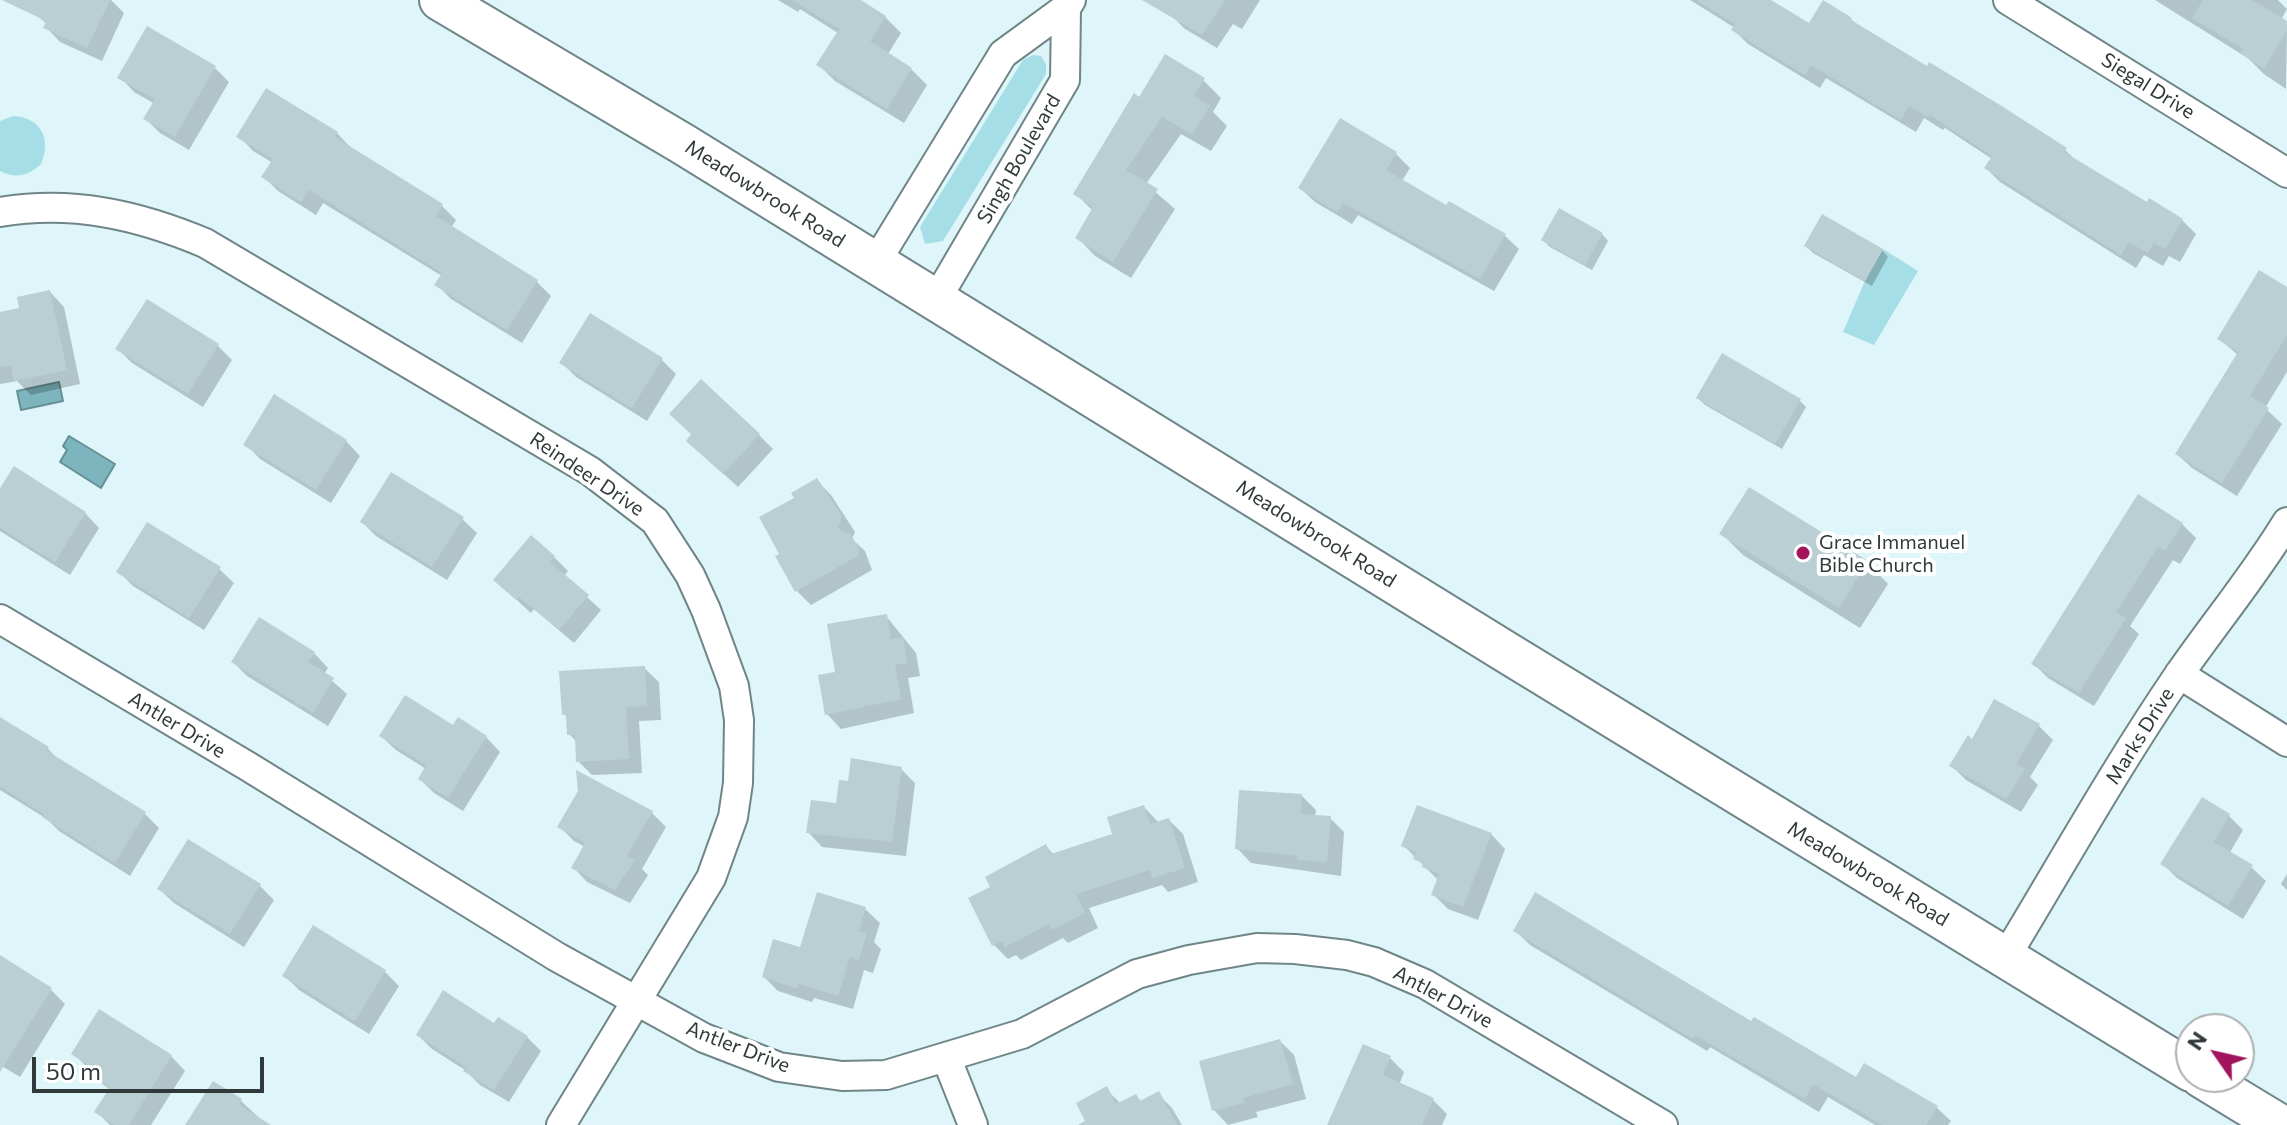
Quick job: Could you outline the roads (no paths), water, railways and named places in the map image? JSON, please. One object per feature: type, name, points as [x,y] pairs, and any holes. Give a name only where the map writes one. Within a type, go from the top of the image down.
[{"type":"street","name":"Meadowbrook Road","points":[[440,0],[876,262],[2175,1061]]},
{"type":"street","name":"Siegal Drive","points":[[2008,0],[2287,173]]},
{"type":"street","name":"Singh Boulevard","points":[[876,262],[1003,54],[1063,3]]},
{"type":"street","name":"Singh Boulevard","points":[[936,300],[1065,80],[1063,3]]},
{"type":"street","name":"Reindeer Drive","points":[[0,212],[66,206],[109,211],[138,218],[205,243],[590,471],[655,521],[690,575],[734,686],[739,720],[738,783],[733,817],[711,878],[561,1125]]},
{"type":"street","name":"Marks Drive","points":[[2005,958],[2144,728],[2287,522]]},
{"type":"street","name":"Antler Drive","points":[[0,619],[249,767],[557,957],[704,1038],[779,1067],[842,1076],[886,1075],[1022,1034],[1137,974],[1189,960],[1257,948],[1321,951],[1374,962],[1425,984],[1663,1125]]},
{"type":"street","points":[[2179,674],[2287,742]]},
{"type":"street","points":[[946,1057],[973,1125]]},
{"type":"street","points":[[2227,1093],[2280,1125]]},
{"type":"place","name":"Grace Immanuel Bible Church","points":[[1803,553]]}]
